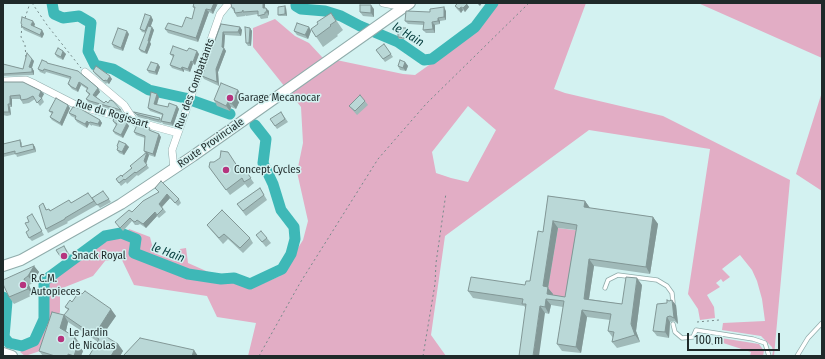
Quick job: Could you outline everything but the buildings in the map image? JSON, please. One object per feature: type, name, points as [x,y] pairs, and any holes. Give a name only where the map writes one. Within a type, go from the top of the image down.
[{"type":"main road","name":"Route Provinciale","points":[[3,266],[21,260],[121,204],[407,5]]},
{"type":"main road","points":[[3,352],[12,356]]},
{"type":"street","name":"Rue des Combattants","points":[[174,168],[172,150],[220,14],[228,3]]},
{"type":"street","points":[[383,3],[407,5]]},
{"type":"street","points":[[85,72],[124,105],[135,122]]},
{"type":"street","name":"Rue du Rogissart","points":[[3,81],[26,80],[76,105],[178,133]]},
{"type":"lane","points":[[605,288],[608,280],[618,275],[657,280],[667,286],[672,293],[673,303]]},
{"type":"lane","points":[[797,356],[808,338],[822,323]]},
{"type":"lane","points":[[673,324],[675,332],[682,338],[693,337],[696,330],[752,339],[764,343],[769,356]]},
{"type":"path","points":[[26,58],[25,46],[21,37],[22,28],[31,3]]},
{"type":"path","points":[[31,3],[85,72]]},
{"type":"path","points":[[259,356],[300,283],[378,159],[426,104],[529,3]]},
{"type":"path","points":[[423,356],[435,284],[436,263],[446,193]]},
{"type":"path","points":[[697,322],[719,320]]},
{"type":"path","points":[[693,337],[715,345]]},
{"type":"shaded area","points":[[491,3],[586,3],[554,89],[565,93],[663,116],[790,180],[774,356],[772,356],[772,347],[761,336],[722,330],[723,323],[765,321],[762,299],[757,281],[752,270],[740,255],[722,269],[730,277],[723,282],[721,279],[716,283],[720,287],[707,295],[714,307],[715,318],[700,320],[698,309],[688,294],[710,149],[589,130],[445,236],[431,335],[446,356],[248,356],[256,323],[217,317],[207,296],[134,285],[121,258],[105,261],[93,276],[60,289],[60,312],[40,351],[25,356],[20,352],[35,343],[46,321],[43,286],[60,268],[105,241],[124,237],[129,229],[150,237],[154,253],[175,261],[180,249],[186,248],[188,263],[213,274],[221,284],[229,280],[246,286],[259,285],[280,276],[303,240],[308,221],[297,172],[303,143],[301,107],[253,47],[253,28],[275,19],[295,36],[309,43],[322,57],[403,74],[415,75],[464,40]],"holes":[[[468,106],[496,130],[468,182],[436,173],[432,152]]]},
{"type":"shaded area","points":[[698,3],[822,3],[822,58]]},
{"type":"shaded area","points":[[822,92],[822,191],[796,174]]},
{"type":"shaded area","points":[[558,228],[582,231],[570,304],[547,293]]},
{"type":"shaded area","points":[[721,338],[759,344],[764,351],[763,356],[750,356],[751,352],[720,342]]},
{"type":"waterway","name":"le Hain","points":[[52,3],[54,14],[63,18],[79,16],[91,23],[88,51],[95,65],[113,69],[149,90],[185,98],[230,114]]},
{"type":"waterway","name":"le Hain","points":[[296,3],[296,6],[301,9],[325,11],[341,16],[360,26],[398,42],[424,60],[432,59],[475,27],[493,3]]},
{"type":"waterway","name":"le Hain","points":[[3,297],[7,301],[4,337],[9,343],[22,346],[34,341],[44,319],[44,281],[105,236],[121,233],[136,239],[134,253],[188,274],[221,279],[234,278],[250,284],[282,269],[291,254],[295,239],[294,227],[281,210],[273,184],[263,163],[266,139],[255,125]]},
{"type":"place","name":"Garage Mecanocar","points":[[230,98]]},
{"type":"place","name":"Concept Cycles","points":[[226,170]]},
{"type":"place","name":"Snack Royal","points":[[64,256]]},
{"type":"place","name":"R.C.M. Autopieces","points":[[23,285]]},
{"type":"place","name":"Le Jardin de Nicolas","points":[[61,339]]}]
